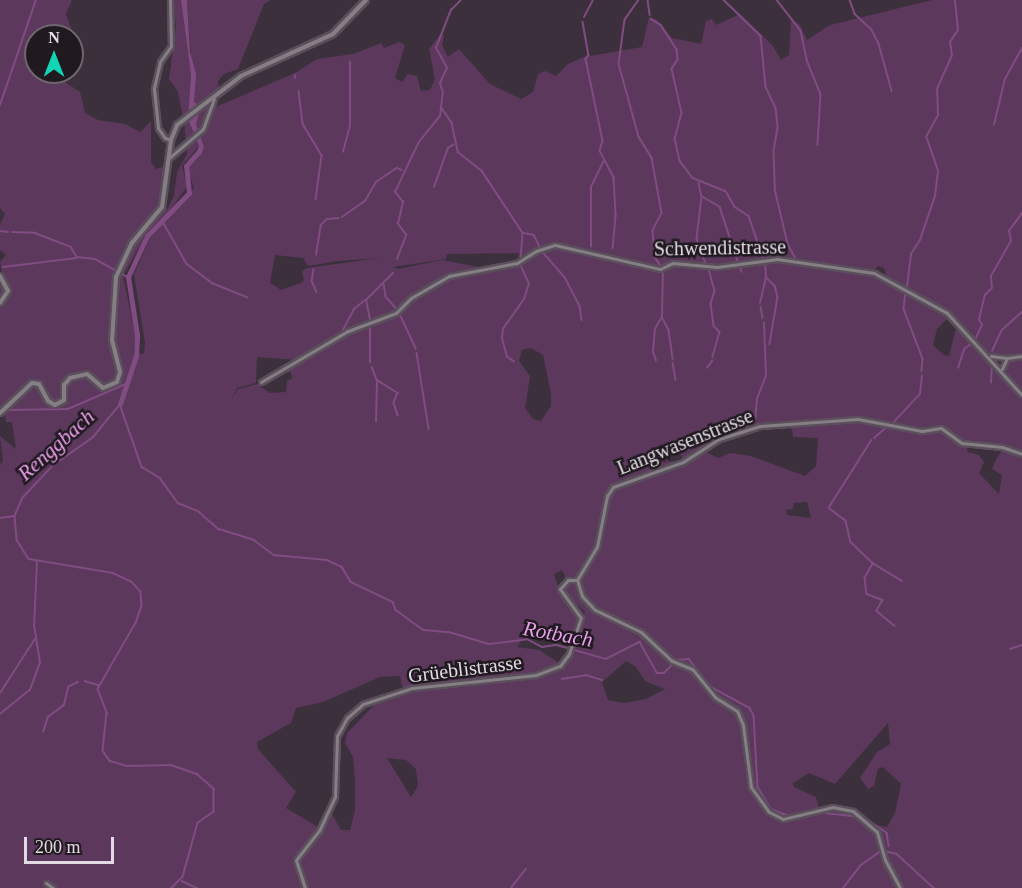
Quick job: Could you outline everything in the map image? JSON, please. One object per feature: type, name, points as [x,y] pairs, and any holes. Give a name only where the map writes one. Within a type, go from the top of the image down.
[{"type":"street","points":[[170,0],[171,46],[160,62],[154,89],[158,128],[165,138],[171,140]]},
{"type":"street","points":[[0,413],[32,383],[39,384],[48,401],[56,405],[63,401],[64,385],[70,378],[87,374],[103,388],[117,382],[120,372],[112,344],[118,271],[132,243],[161,211],[171,140],[184,119],[214,99],[241,76],[333,34],[366,0]]},
{"type":"street","points":[[169,158],[200,132],[214,99]]},
{"type":"street","name":"Schwendistrasse","points":[[261,382],[348,331],[396,313],[411,298],[449,276],[517,263],[536,251],[555,245],[660,269],[673,263],[717,267],[777,259],[874,273],[946,313],[1002,369]]},
{"type":"street","points":[[0,276],[8,291],[0,303]]},
{"type":"street","points":[[989,356],[1007,358],[1022,356]]},
{"type":"street","points":[[1007,358],[1002,369],[1022,395]]},
{"type":"street","name":"Langwasenstrasse","points":[[577,580],[597,547],[607,496],[613,487],[683,462],[719,439],[760,426],[858,419],[922,431],[941,428],[962,443],[1002,447],[1022,454]]},
{"type":"street","name":"Grüeblistrasse","points":[[305,888],[296,860],[319,831],[335,797],[337,736],[351,713],[368,702],[412,688],[546,673],[560,666],[570,652],[581,618],[560,590],[568,580],[577,580]]},
{"type":"street","points":[[577,580],[582,596],[602,615],[641,632],[672,661],[692,669],[715,697],[740,714],[751,787],[769,812],[783,819],[812,814],[832,807],[848,809],[877,831],[900,888]]},
{"type":"street","points":[[46,883],[53,888]]},
{"type":"shaded area","points":[[0,0],[72,0],[66,14],[69,24],[24,24],[24,84],[68,84],[80,92],[85,113],[98,120],[125,124],[140,132],[151,121],[151,162],[156,169],[166,166],[159,211],[130,242],[115,273],[111,340],[118,371],[116,381],[104,386],[89,373],[78,374],[64,380],[62,399],[53,403],[40,383],[31,382],[0,410],[0,279],[3,279],[0,262],[6,255],[0,250],[0,224],[5,214],[0,208]]},
{"type":"shaded area","points":[[173,0],[181,0],[191,70],[190,113],[183,118],[178,92],[169,79],[176,26]]},
{"type":"shaded area","points":[[181,0],[187,0],[190,52],[196,74],[194,102],[201,106],[196,124],[204,147],[200,156],[196,154],[199,146],[188,119],[191,74]]},
{"type":"shaded area","points":[[187,0],[271,0],[264,4],[238,69],[224,74],[218,81],[219,90],[201,106],[194,102]]},
{"type":"shaded area","points":[[932,0],[1022,0],[1022,355],[996,356],[981,351],[1022,395],[1022,453],[1009,447],[963,443],[968,452],[979,455],[984,462],[979,473],[999,494],[1002,475],[992,469],[996,460],[1003,448],[1022,454],[1022,888],[0,888],[0,465],[3,461],[0,436],[16,449],[12,422],[6,422],[5,415],[33,384],[39,386],[48,404],[56,405],[65,401],[66,383],[76,378],[87,376],[103,389],[117,386],[123,378],[114,342],[117,277],[136,239],[168,208],[174,196],[177,172],[187,154],[184,122],[188,119],[199,146],[182,166],[187,186],[167,215],[146,235],[123,276],[136,338],[133,353],[144,354],[145,343],[134,274],[150,238],[194,188],[187,168],[204,147],[196,123],[199,112],[211,103],[212,108],[218,106],[295,73],[317,59],[353,54],[381,43],[384,48],[399,42],[405,45],[395,78],[402,82],[408,74],[417,76],[421,91],[430,90],[435,79],[429,49],[440,35],[444,35],[442,45],[448,57],[459,49],[490,84],[521,99],[533,92],[538,74],[545,71],[556,76],[568,64],[584,57],[642,47],[649,17],[657,20],[672,38],[701,44],[706,21],[712,19],[716,25],[740,14],[773,46],[781,60],[789,55],[791,18],[800,25],[807,40],[830,25]],"holes":[[[784,252],[784,257],[793,261],[874,271],[878,266],[884,268],[887,278],[947,313],[979,349],[956,329],[949,356],[944,355],[933,345],[937,329],[949,317],[879,275],[775,260],[775,253]],[[519,253],[517,264],[451,276],[413,297],[397,314],[339,336],[285,371],[291,372],[292,378],[287,381],[286,392],[270,393],[257,384],[238,389],[232,398],[237,388],[256,383],[257,357],[299,360],[344,332],[396,313],[409,299],[448,276],[479,267],[442,260],[398,269],[393,267],[446,259],[447,254]],[[275,255],[303,258],[308,266],[379,258],[307,268],[302,271],[304,280],[301,283],[281,290],[270,283]],[[531,348],[543,355],[551,394],[551,406],[541,421],[533,419],[525,408],[530,376],[519,361],[522,350]],[[847,417],[904,428],[850,419],[773,425],[792,429],[793,437],[818,438],[816,466],[805,476],[751,456],[730,453],[718,458],[704,451],[683,462],[655,472],[679,462],[667,461],[666,454],[680,454],[684,460],[716,440],[761,425]],[[940,427],[963,443],[942,429],[922,432]],[[807,502],[811,518],[787,515],[786,510],[793,509],[794,503]],[[562,570],[566,578],[565,593],[585,612],[564,664],[539,675],[446,686],[472,679],[477,681],[538,674],[561,664],[539,650],[517,647],[528,631],[571,644],[579,614],[560,593],[554,574]],[[626,661],[636,667],[645,681],[665,689],[646,699],[624,703],[608,700],[602,682]],[[400,676],[404,694],[380,699],[347,733],[345,743],[353,757],[355,779],[355,810],[350,830],[341,830],[331,812],[323,830],[286,808],[296,792],[258,749],[257,742],[291,723],[296,708],[323,702],[380,677]],[[888,723],[890,744],[877,752],[860,778],[868,789],[874,786],[878,769],[883,767],[901,784],[895,813],[887,827],[876,825],[857,809],[820,813],[816,797],[794,787],[793,783],[809,773],[835,784]],[[387,758],[406,760],[416,769],[418,786],[411,797]]]},
{"type":"shaded area","points":[[1022,357],[1022,393],[1003,366],[1010,358]]},
{"type":"waterway","points":[[0,105],[36,0]]},
{"type":"waterway","points":[[584,17],[593,0]]},
{"type":"waterway","points":[[639,0],[625,20],[619,64],[639,137],[652,158],[662,213],[653,231],[655,257],[661,266]]},
{"type":"waterway","points":[[648,0],[650,15]]},
{"type":"waterway","points":[[724,0],[761,36],[766,87],[776,108],[778,128],[774,151],[775,189],[788,244],[795,257]]},
{"type":"waterway","points":[[777,0],[801,31],[807,60],[821,94],[818,145]]},
{"type":"waterway","points":[[850,0],[855,14],[872,30],[879,44],[892,91]]},
{"type":"waterway","points":[[907,287],[911,254],[920,240],[935,196],[938,171],[926,137],[938,115],[937,89],[952,56],[950,42],[958,30],[955,0]]},
{"type":"waterway","points":[[397,259],[406,235],[398,224],[403,202],[395,192],[419,142],[440,116],[443,93],[440,83],[447,68],[436,48],[451,10],[460,1]]},
{"type":"waterway","points":[[651,19],[661,25],[677,50],[678,60],[672,69],[682,113],[675,139],[680,161],[693,178],[726,191],[735,207],[749,216],[763,257]]},
{"type":"waterway","points":[[583,22],[589,55],[586,59],[603,141],[600,151],[614,177],[616,216],[613,248]]},
{"type":"waterway","points":[[994,125],[1005,79],[1022,48]]},
{"type":"waterway","points":[[343,152],[350,126],[350,62]]},
{"type":"waterway","points":[[299,91],[303,124],[322,156],[316,200]]},
{"type":"waterway","points":[[441,107],[452,123],[458,152],[482,171],[523,233],[521,259]]},
{"type":"waterway","points":[[434,187],[448,148],[453,145]]},
{"type":"waterway","name":"Renggbach","points":[[120,404],[136,356],[137,335],[128,277],[147,236],[189,193],[186,166],[200,150]]},
{"type":"waterway","points":[[591,247],[591,187],[603,162]]},
{"type":"waterway","points":[[342,217],[365,201],[376,182],[397,168],[402,170]]},
{"type":"waterway","points":[[699,183],[702,197],[697,239],[706,264]]},
{"type":"waterway","points":[[703,197],[720,207],[738,261]]},
{"type":"waterway","points":[[975,340],[982,325],[979,320],[985,295],[992,288],[991,276],[1011,241],[1009,231],[1022,213]]},
{"type":"waterway","points":[[316,255],[321,225],[327,219],[339,218]]},
{"type":"waterway","points":[[162,220],[187,264],[212,283],[247,297]]},
{"type":"waterway","points":[[0,231],[8,232]]},
{"type":"waterway","points":[[12,232],[35,233],[71,247],[77,257],[95,259],[128,277]]},
{"type":"waterway","points":[[524,233],[534,235],[540,247]]},
{"type":"waterway","points":[[542,251],[565,277],[580,306],[582,320]]},
{"type":"waterway","points":[[3,267],[76,258]]},
{"type":"waterway","points":[[760,303],[766,277],[765,263]]},
{"type":"waterway","points":[[514,362],[507,357],[502,338],[503,329],[524,299],[529,284],[520,265]]},
{"type":"waterway","points":[[740,266],[742,272]]},
{"type":"waterway","points":[[314,269],[312,281],[317,292]]},
{"type":"waterway","points":[[709,269],[715,291],[711,304],[714,326],[720,332],[713,357]]},
{"type":"waterway","points":[[656,361],[653,352],[655,329],[662,317],[663,270]]},
{"type":"waterway","points":[[370,320],[366,300],[393,273]]},
{"type":"waterway","points":[[766,277],[775,286],[778,297],[770,344]]},
{"type":"waterway","points":[[384,284],[386,297],[397,309]]},
{"type":"waterway","points":[[906,292],[904,309],[923,359],[922,371]]},
{"type":"waterway","points":[[343,330],[354,309],[364,301]]},
{"type":"waterway","points":[[761,307],[763,318]]},
{"type":"waterway","points":[[992,351],[1002,330],[1022,312]]},
{"type":"waterway","points":[[400,314],[416,348]]},
{"type":"waterway","points":[[662,317],[669,330],[673,359]]},
{"type":"waterway","points":[[755,422],[757,399],[766,376],[764,323]]},
{"type":"waterway","points":[[370,325],[370,363]]},
{"type":"waterway","points":[[958,368],[964,349],[971,344]]},
{"type":"waterway","points":[[417,353],[429,429]]},
{"type":"waterway","points":[[707,368],[712,361]]},
{"type":"waterway","points":[[673,363],[676,380]]},
{"type":"waterway","points":[[991,383],[992,363]]},
{"type":"waterway","points":[[372,367],[377,380],[398,393],[394,403],[398,415]]},
{"type":"waterway","points":[[892,424],[920,394],[922,376]]},
{"type":"waterway","points":[[376,422],[377,381]]},
{"type":"waterway","points":[[7,410],[68,409],[128,383]]},
{"type":"waterway","name":"Rotbach","points":[[120,404],[142,467],[160,478],[178,503],[198,511],[219,529],[254,540],[274,555],[327,560],[342,567],[351,582],[393,602],[396,610],[424,630],[449,632],[489,644],[527,639],[542,647],[557,645],[606,659],[640,642],[657,673],[664,673],[677,660],[689,659],[711,687],[750,708],[754,716],[758,787],[771,809],[789,816],[811,811]]},
{"type":"waterway","name":"Renggbach","points":[[120,405],[93,438],[53,466],[23,498],[15,516],[17,540],[29,559],[113,573],[132,582],[141,592],[142,606],[136,623],[98,689],[107,713],[103,751],[110,761],[127,766],[171,765],[197,774],[214,789],[214,812],[198,823],[183,877],[172,888]]},
{"type":"waterway","points":[[874,438],[886,428]]},
{"type":"waterway","points":[[872,440],[829,508],[846,521],[851,542],[874,564],[902,581]]},
{"type":"waterway","points":[[0,518],[14,516]]},
{"type":"waterway","points":[[0,714],[30,690],[40,663],[34,627],[37,562]]},
{"type":"waterway","points":[[873,564],[865,578],[867,594],[883,600],[877,611],[895,626]]},
{"type":"waterway","points":[[0,693],[35,639]]},
{"type":"waterway","points":[[1010,649],[1022,645]]},
{"type":"waterway","points":[[562,679],[586,675],[602,680]]},
{"type":"waterway","points":[[85,681],[98,685]]},
{"type":"waterway","points":[[43,732],[48,717],[64,705],[68,687],[78,682]]},
{"type":"waterway","name":"Rotbach","points":[[815,812],[852,816]]},
{"type":"waterway","name":"Rotbach","points":[[859,814],[887,833],[889,846]]},
{"type":"waterway","points":[[843,888],[861,865],[881,851]]},
{"type":"waterway","name":"Rotbach","points":[[884,851],[897,854],[934,888]]},
{"type":"waterway","points":[[511,888],[526,869]]},
{"type":"waterway","points":[[182,881],[197,888]]}]
